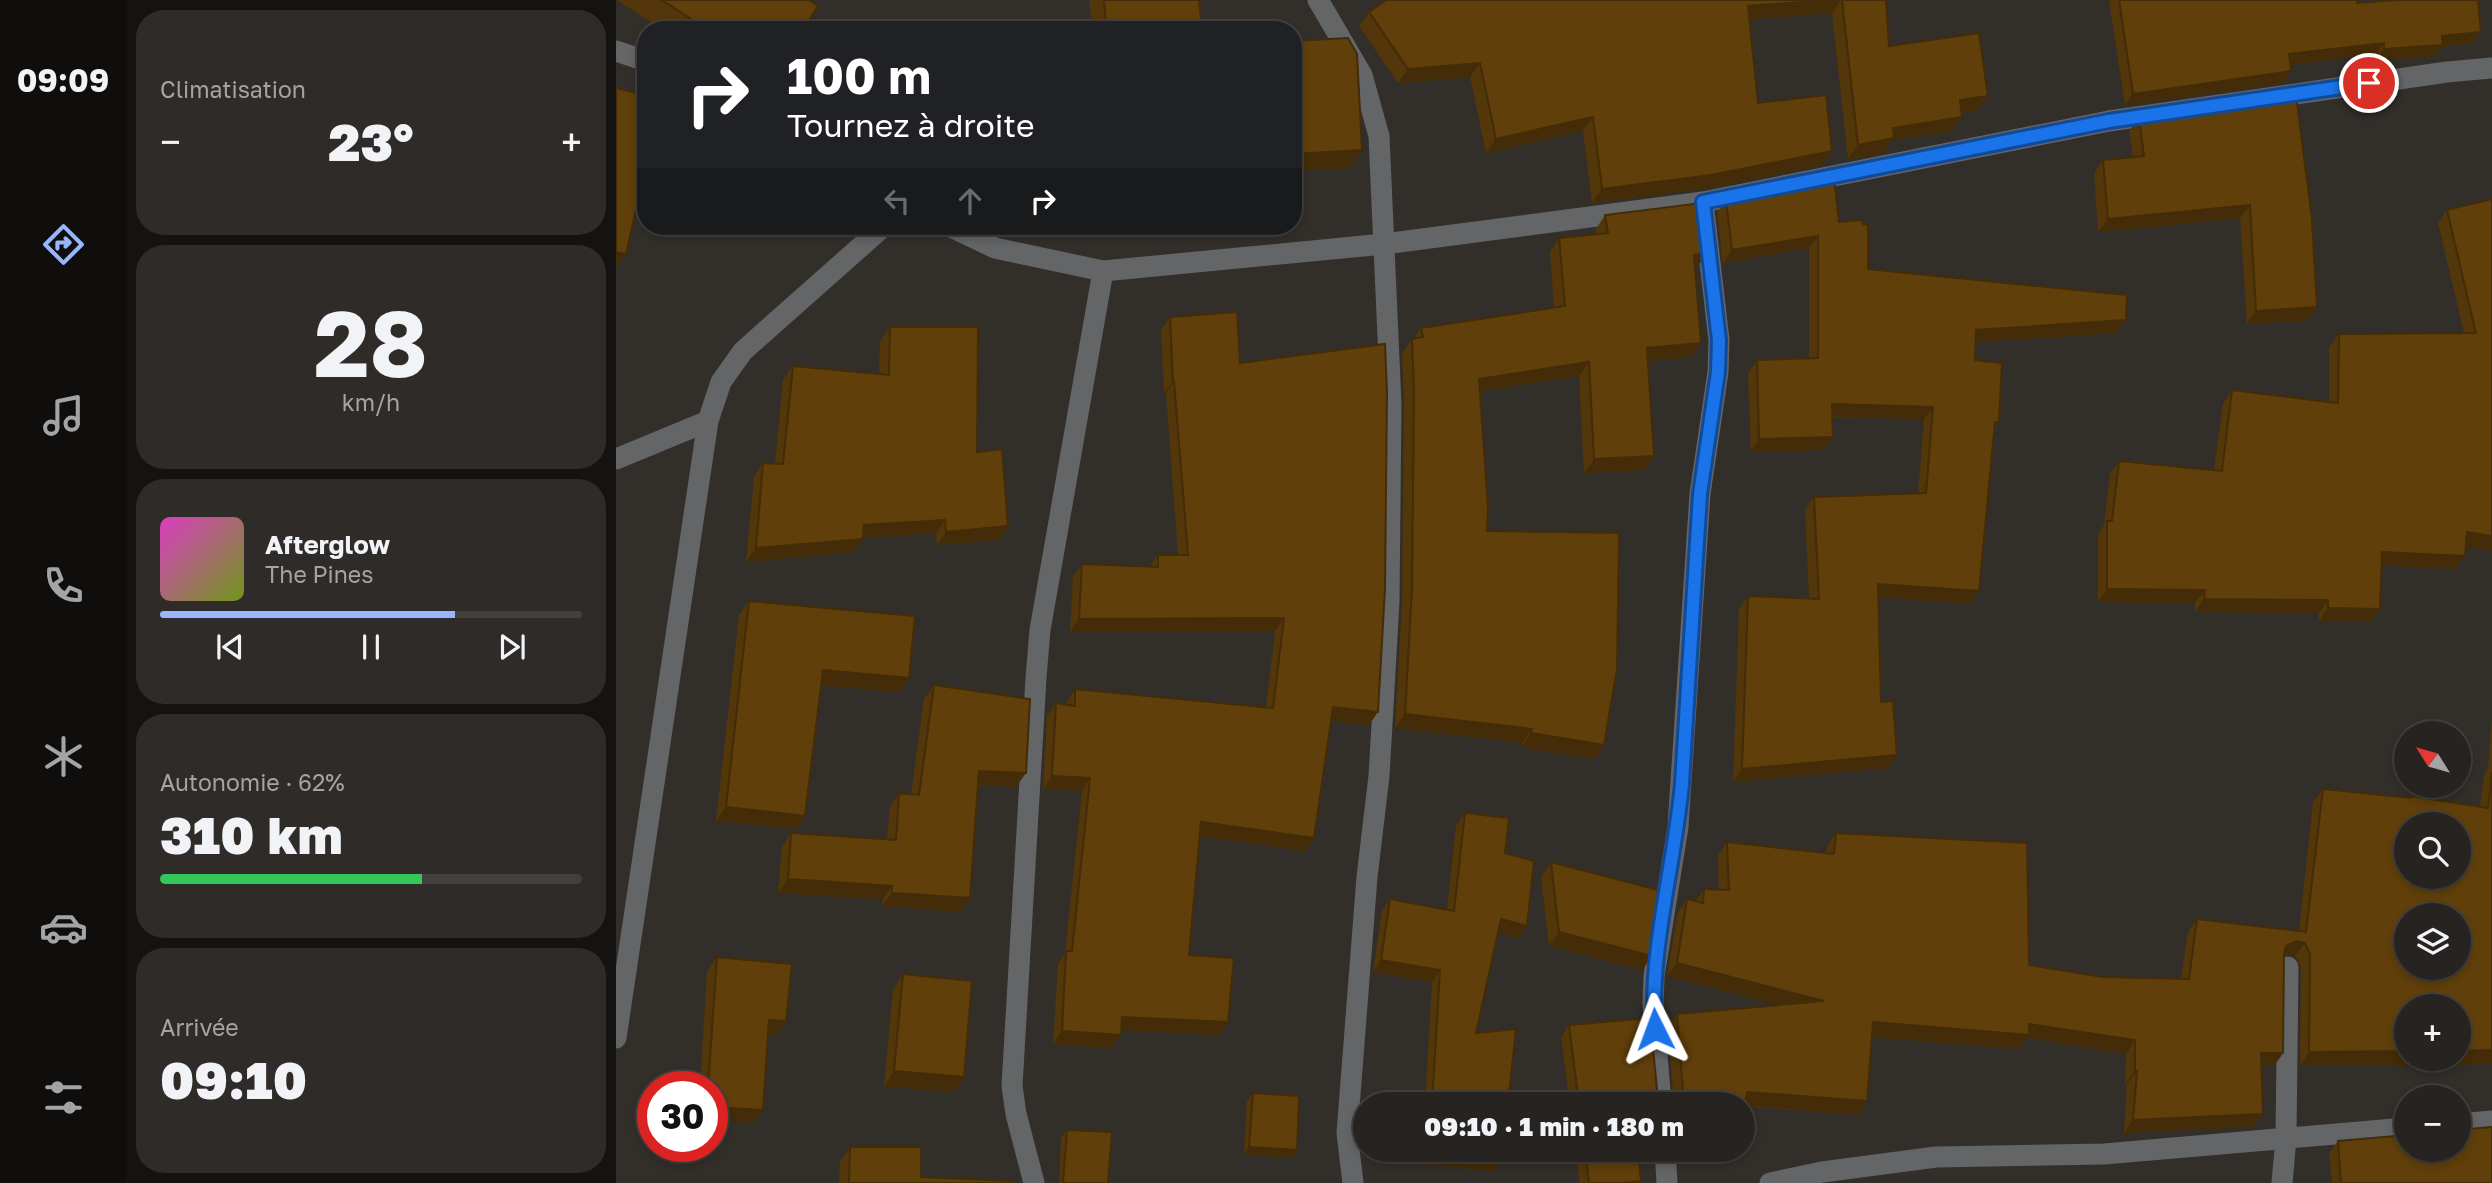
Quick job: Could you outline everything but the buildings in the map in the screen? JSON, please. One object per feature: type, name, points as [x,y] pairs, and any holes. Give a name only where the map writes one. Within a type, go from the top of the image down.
[{"type":"street","points":[[1318,0],[1362,75],[1379,136],[1391,404],[1389,602],[1379,776],[1367,877],[1347,1133],[1353,1183]]},
{"type":"street","points":[[616,51],[637,58]]},
{"type":"street","points":[[968,235],[995,248],[1103,271],[1384,244],[1703,202],[2109,121],[2447,72],[2492,68]]},
{"type":"street","points":[[1660,1092],[1653,1003],[1654,976],[1678,827],[1700,494],[1718,372],[1719,340],[1703,202]]},
{"type":"street","points":[[616,1038],[708,421],[721,382],[744,351],[874,235]]},
{"type":"street","points":[[1034,1183],[1016,1114],[1012,1086],[1036,678],[1040,630],[1103,271]]},
{"type":"street","points":[[616,459],[708,421]]},
{"type":"street","points":[[2282,1183],[2286,1138],[2288,967]]},
{"type":"street","points":[[2471,1123],[2492,1121]]},
{"type":"street","points":[[1770,1183],[1822,1172],[1936,1157],[2104,1154],[2394,1129]]},
{"type":"street","points":[[1666,1162],[1667,1183]]},
{"type":"route","points":[[1655,1029],[1654,976],[1678,827],[1682,783],[1700,494],[1718,372],[1719,340],[1703,202],[2109,121],[2369,83]]}]
